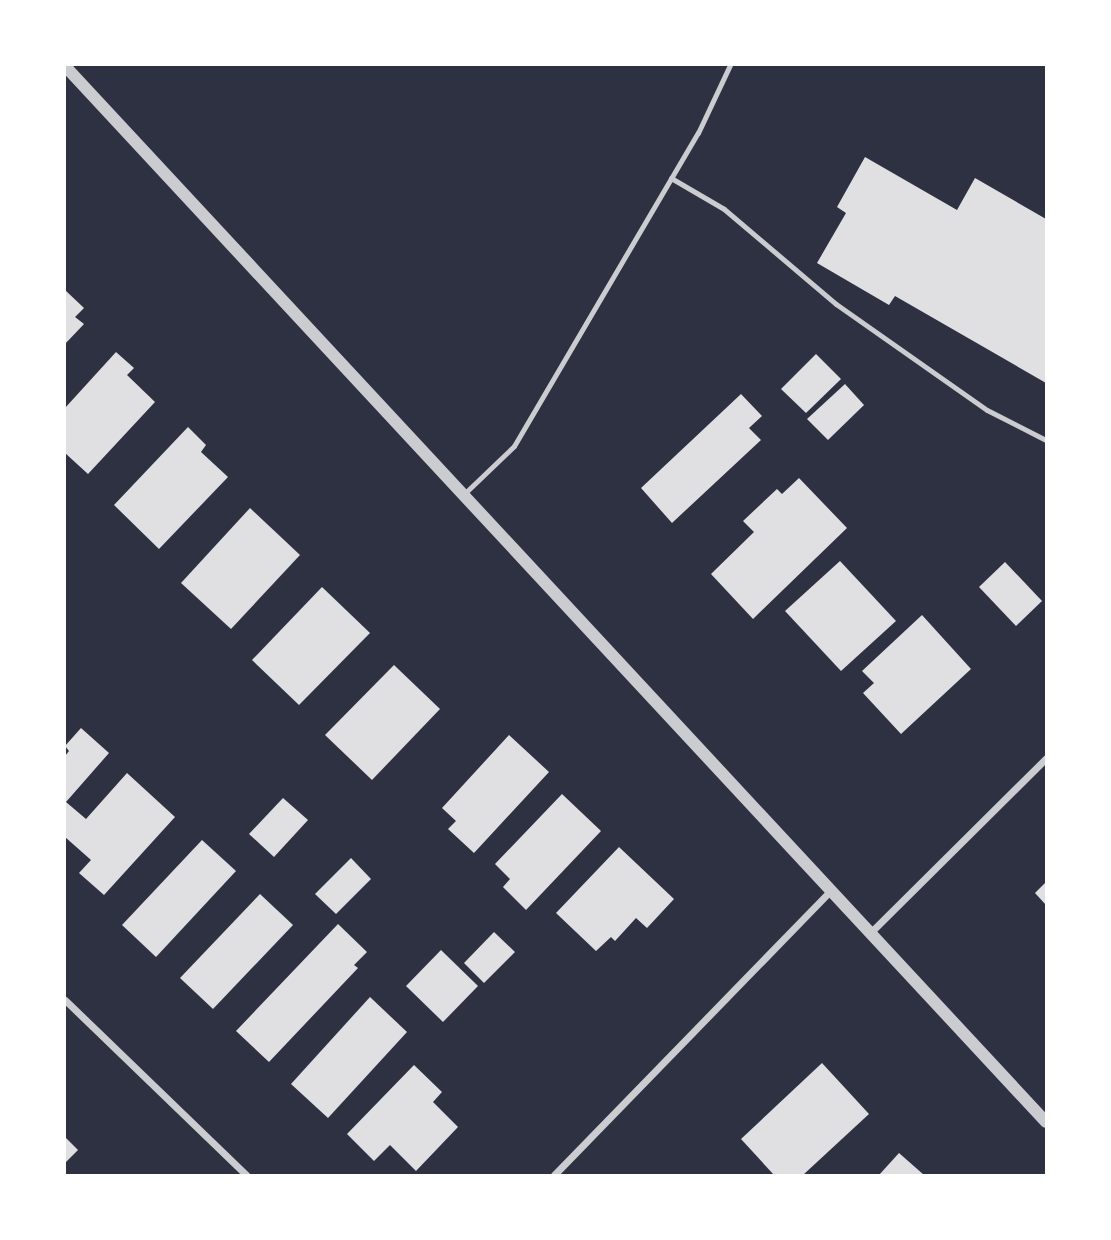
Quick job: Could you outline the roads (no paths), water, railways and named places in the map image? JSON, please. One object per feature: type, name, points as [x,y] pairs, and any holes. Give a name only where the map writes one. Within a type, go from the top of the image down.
[{"type":"street","points":[[65,66],[1046,1122]]},
{"type":"street","points":[[870,933],[1046,758]]},
{"type":"street","points":[[554,1175],[831,890]]},
{"type":"street","points":[[65,1000],[246,1175]]},
{"type":"lane","points":[[464,494],[514,446],[671,178],[730,65]]},
{"type":"lane","points":[[671,178],[724,209],[836,304],[977,402],[1046,440]]}]
